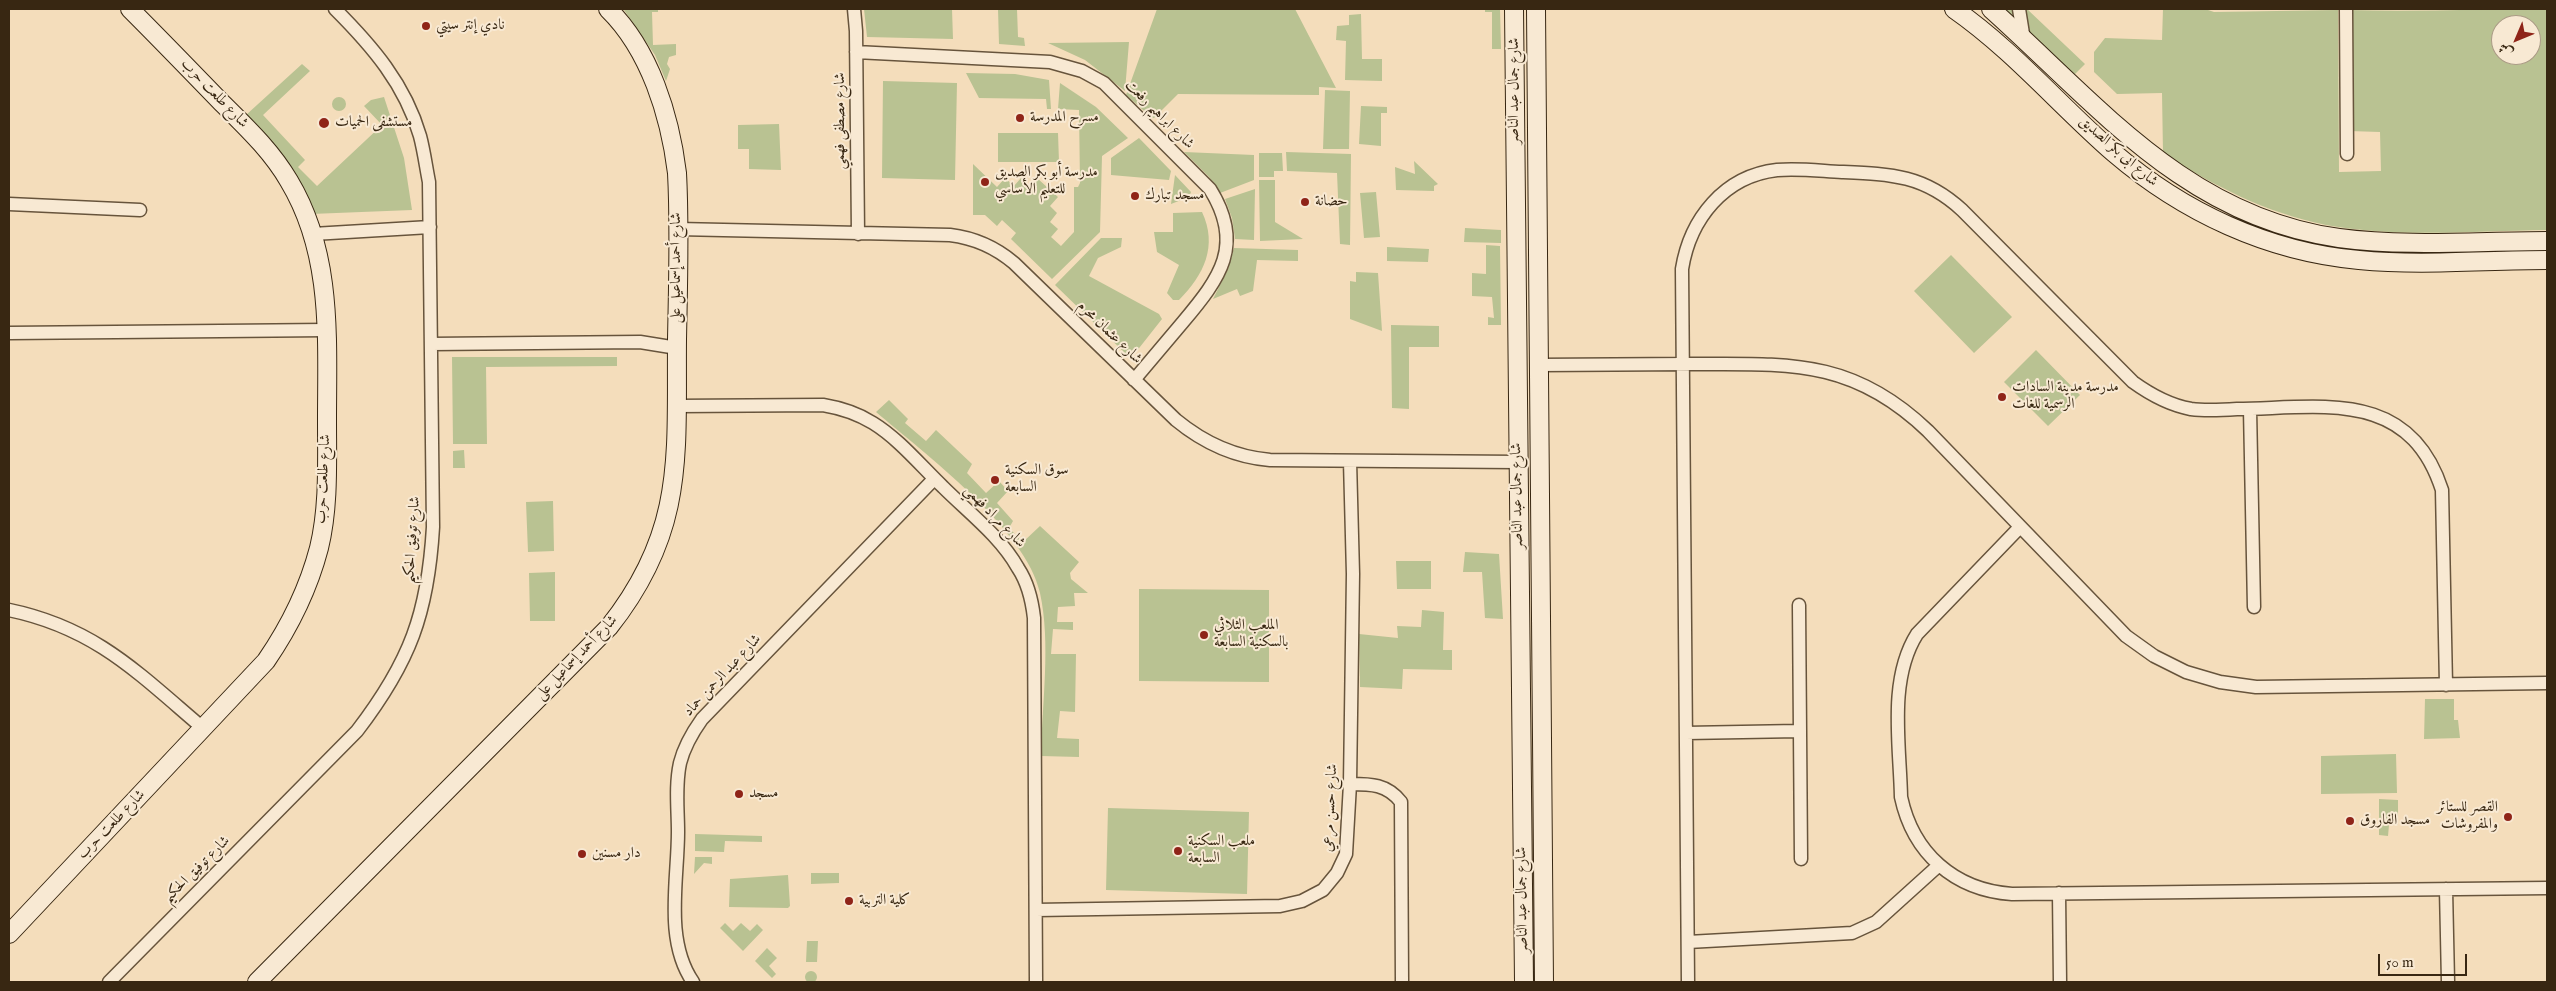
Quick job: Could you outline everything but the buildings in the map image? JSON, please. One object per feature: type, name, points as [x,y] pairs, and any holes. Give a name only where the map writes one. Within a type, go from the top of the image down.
[{"type":"main road","name":"شارع طلعت حرب","points":[[9,934],[204,729],[271,654],[293,618],[313,571],[322,530],[326,496],[327,330],[322,272],[313,234],[289,181],[267,150],[130,9]]},
{"type":"main road","name":"شارع أحمد إسماعيل على","points":[[257,982],[574,662],[622,611],[652,559],[666,518],[675,472],[677,406],[677,173],[665,114],[650,74],[639,53],[608,9]]},
{"type":"main road","name":"شارع جمال عبد الناصر","points":[[1514,9],[1524,982]]},
{"type":"main road","name":"شارع جمال عبد الناصر","points":[[1536,9],[1544,982]]},
{"type":"main road","name":"شارع ابى بكر الصديق","points":[[1954,9],[1984,31],[2112,151],[2160,188],[2220,222],[2269,242],[2298,250],[2358,260],[2388,262],[2547,260]]},
{"type":"main road","name":"شارع ابى بكر الصديق","points":[[1991,9],[2126,134],[2169,169],[2206,192],[2248,212],[2299,230],[2362,240],[2547,241]]},
{"type":"main road","points":[[2112,151],[2126,134]]},
{"type":"main road","points":[[2358,260],[2362,240]]},
{"type":"main road","points":[[1520,658],[1540,660]]},
{"type":"street","name":"شارع توفيق الحكيم","points":[[109,982],[357,731],[384,696],[406,656],[421,615],[430,571],[433,527],[429,182],[420,136],[408,105],[383,60],[335,9]]},
{"type":"street","name":"شارع مصطفى فهمي","points":[[854,9],[858,234]]},
{"type":"street","points":[[2018,9],[2024,40]]},
{"type":"street","points":[[2346,9],[2348,154]]},
{"type":"street","name":"شارع ابراهيم رفعت","points":[[856,52],[1050,62],[1082,70],[1104,83],[1210,189],[1217,200],[1225,224],[1226,250],[1221,271],[1210,290],[1134,380]]},
{"type":"street","points":[[1688,982],[1682,283],[1684,256],[1693,230],[1717,198],[1740,182],[1779,170],[1890,174],[1924,183],[1954,202],[2133,382],[2144,390],[2168,402],[2193,409],[2346,407],[2361,410],[2395,424],[2422,449],[2437,476],[2442,490],[2446,684]]},
{"type":"street","points":[[9,204],[140,210]]},
{"type":"street","points":[[313,234],[430,227]]},
{"type":"street","name":"شارع عثمان محرم","points":[[678,229],[950,235],[972,239],[993,248],[1014,263],[1189,431],[1230,452],[1270,460],[1518,462]]},
{"type":"street","points":[[9,333],[327,330]]},
{"type":"street","points":[[431,344],[640,342],[677,348]]},
{"type":"street","points":[[1538,365],[1770,363],[1804,366],[1838,374],[1871,388],[1915,419],[2126,636],[2154,656],[2186,672],[2220,682],[2256,687],[2547,683]]},
{"type":"street","name":"شارع مراد فهمي","points":[[677,406],[823,405],[843,409],[863,417],[883,430],[1012,557],[1025,580],[1032,605],[1035,631],[1036,982]]},
{"type":"street","points":[[2250,409],[2254,608]]},
{"type":"street","name":"شارع حسن مرعي","points":[[1036,910],[1280,906],[1302,901],[1323,890],[1343,864],[1346,854],[1350,784],[1352,574],[1350,461]]},
{"type":"street","name":"شارع عبد الرحمن حماد","points":[[693,982],[682,961],[676,932],[678,830],[676,784],[684,750],[702,719],[934,479]]},
{"type":"street","points":[[2020,527],[1917,634],[1902,665],[1898,687],[1901,797],[1914,835],[1938,866],[1961,881],[1985,891],[2012,894],[2547,888]]},
{"type":"street","points":[[1799,605],[1798,731],[1801,859]]},
{"type":"street","points":[[9,610],[36,615],[73,629],[108,649],[204,729]]},
{"type":"street","points":[[1686,733],[1798,731]]},
{"type":"street","points":[[1350,784],[1379,785],[1389,790],[1401,802],[1402,982]]},
{"type":"street","points":[[1688,942],[1852,933],[1876,922],[1938,866]]},
{"type":"street","points":[[2446,889],[2448,982]]},
{"type":"street","points":[[2059,893],[2060,982]]},
{"type":"green space","points":[[658,9],[658,12],[652,12],[653,45],[676,44],[676,55],[669,57],[667,64],[670,69],[666,81],[655,55],[624,10]]},
{"type":"green space","points":[[864,9],[952,9],[953,39],[867,37]]},
{"type":"green space","points":[[998,9],[1017,9],[1018,37],[1024,38],[1025,46],[999,44]]},
{"type":"green space","points":[[1157,9],[1295,9],[1336,88],[1319,87],[1319,95],[1178,94],[1154,118],[1151,117],[1126,95]]},
{"type":"green space","points":[[1485,9],[1500,9],[1501,49],[1492,49],[1492,12],[1485,12]]},
{"type":"green space","points":[[2005,9],[2027,9],[2085,64],[2074,75]]},
{"type":"green space","points":[[2163,9],[2205,9],[2214,12],[2338,10],[2339,172],[2381,171],[2380,132],[2349,131],[2348,10],[2547,9],[2547,230],[2408,233],[2353,229],[2304,220],[2241,197],[2163,153],[2162,93],[2117,94],[2094,72],[2094,52],[2105,38],[2162,40]]},
{"type":"green space","points":[[1361,14],[1362,59],[1382,59],[1382,81],[1345,80],[1346,41],[1336,40],[1337,26],[1349,25],[1349,15]]},
{"type":"green space","points":[[1129,42],[1125,91],[1085,60],[1048,43]]},
{"type":"green space","points":[[302,64],[310,71],[263,115],[305,160],[298,167],[317,186],[382,125],[364,106],[371,100],[384,97],[404,158],[412,210],[311,214],[282,156],[246,115]]},
{"type":"green space","points":[[966,73],[1015,74],[1049,80],[1051,109],[1047,109],[1046,99],[979,98]]},
{"type":"green space","points":[[883,81],[957,83],[955,180],[882,178]]},
{"type":"green space","points":[[1060,83],[1096,107],[1128,138],[1102,156],[1100,232],[1052,279],[1011,239],[1016,233],[1002,220],[997,226],[985,215],[973,215],[973,164],[997,187],[1005,178],[1014,186],[1021,178],[1030,186],[1037,178],[1058,197],[1050,206],[1057,213],[1050,222],[1058,229],[1051,237],[1061,246],[1074,232],[1074,187],[1078,187],[1080,183],[1079,110],[1058,109]]},
{"type":"green space","points":[[1325,90],[1350,91],[1349,149],[1323,149]]},
{"type":"green space","points":[[339,97],[344,99],[346,104],[344,109],[339,111],[334,109],[332,104],[334,99]]},
{"type":"green space","points":[[1361,106],[1387,107],[1387,113],[1381,113],[1381,146],[1359,144]]},
{"type":"green space","points":[[779,124],[781,170],[749,169],[749,149],[738,149],[738,125]]},
{"type":"green space","points":[[998,133],[1058,133],[1059,162],[998,162]]},
{"type":"green space","points":[[1139,138],[1171,171],[1169,180],[1111,175],[1111,158]]},
{"type":"green space","points":[[1184,152],[1254,155],[1254,180],[1220,193],[1209,177]]},
{"type":"green space","points":[[1286,152],[1351,154],[1350,245],[1340,244],[1337,173],[1287,171]]},
{"type":"green space","points":[[1259,153],[1282,153],[1283,171],[1274,171],[1274,177],[1259,177]]},
{"type":"green space","points":[[1414,161],[1438,184],[1434,186],[1434,191],[1396,190],[1395,167],[1415,174]]},
{"type":"green space","points":[[1175,175],[1191,192],[1189,197],[1171,204]]},
{"type":"green space","points":[[1259,180],[1275,180],[1275,222],[1303,239],[1260,241]]},
{"type":"green space","points":[[1255,189],[1254,240],[1235,239],[1232,218],[1225,199]]},
{"type":"green space","points":[[1376,192],[1380,237],[1364,238],[1360,193]]},
{"type":"green space","points":[[1202,212],[1209,237],[1206,259],[1188,290],[1179,300],[1173,300],[1167,293],[1179,265],[1157,252],[1154,232],[1173,232],[1173,213]]},
{"type":"green space","points":[[1465,228],[1501,230],[1501,243],[1464,242]]},
{"type":"green space","points":[[1101,238],[1122,238],[1121,247],[1098,258],[1089,276],[1159,314],[1162,319],[1136,352],[1127,355],[1055,285]]},
{"type":"green space","points":[[1486,245],[1500,246],[1501,325],[1488,325],[1488,317],[1494,318],[1492,297],[1472,296],[1472,273],[1486,274]]},
{"type":"green space","points":[[1387,247],[1429,249],[1428,262],[1387,261]]},
{"type":"green space","points":[[1234,248],[1298,250],[1298,261],[1257,260],[1253,291],[1240,296],[1237,289],[1213,299],[1228,269]]},
{"type":"green space","points":[[1951,255],[2012,317],[1974,353],[1914,291]]},
{"type":"green space","points":[[1356,272],[1378,273],[1382,331],[1350,319],[1350,281],[1356,282]]},
{"type":"green space","points":[[1391,325],[1439,326],[1439,347],[1409,347],[1409,409],[1392,408]]},
{"type":"green space","points":[[2036,350],[2080,395],[2048,426],[2004,382]]},
{"type":"green space","points":[[452,357],[617,357],[617,366],[486,367],[487,444],[453,444]]},
{"type":"green space","points":[[889,400],[908,419],[905,423],[926,441],[936,430],[972,464],[967,473],[986,493],[999,481],[1008,491],[997,503],[1013,521],[1009,528],[1023,542],[1040,526],[1079,562],[1070,573],[1071,579],[1088,593],[1074,593],[1075,606],[1058,607],[1057,622],[1073,622],[1073,630],[1053,629],[1051,654],[1076,654],[1075,712],[1060,711],[1057,738],[1079,739],[1079,757],[1041,756],[1045,632],[1040,593],[1031,569],[1016,544],[971,494],[876,412]]},
{"type":"green space","points":[[464,450],[465,468],[453,468],[453,451]]},
{"type":"green space","points":[[553,501],[554,551],[528,552],[526,502]]},
{"type":"green space","points":[[1465,552],[1499,554],[1503,619],[1485,618],[1482,572],[1463,572]]},
{"type":"green space","points":[[1396,561],[1431,561],[1431,589],[1397,589]]},
{"type":"green space","points":[[555,572],[555,621],[530,621],[529,573]]},
{"type":"green space","name":"الملعب الثلاثي بالسكنية السابعة","points":[[1139,589],[1269,590],[1269,682],[1139,681]]},
{"type":"green space","points":[[1422,610],[1444,612],[1443,650],[1452,650],[1452,670],[1403,669],[1402,689],[1360,687],[1359,634],[1398,638],[1397,626],[1421,627]]},
{"type":"green space","points":[[2425,699],[2454,699],[2454,720],[2458,720],[2460,738],[2424,739]]},
{"type":"green space","points":[[2396,754],[2397,793],[2321,794],[2321,756]]},
{"type":"green space","points":[[2379,799],[2398,800],[2398,825],[2389,825],[2388,836],[2379,835]]},
{"type":"green space","name":"ملعب السكنية السابعة","points":[[1108,808],[1249,812],[1247,894],[1106,890]]},
{"type":"green space","points":[[695,834],[762,836],[762,842],[725,841],[724,852],[695,851]]},
{"type":"green space","points":[[695,857],[712,857],[712,864],[704,863],[694,874]]},
{"type":"green space","points":[[811,873],[839,873],[839,883],[811,884]]},
{"type":"green space","points":[[788,875],[790,906],[788,908],[729,907],[730,879]]},
{"type":"green space","points":[[725,923],[733,931],[741,923],[750,931],[757,924],[763,930],[743,951],[720,928]]},
{"type":"green space","points":[[807,941],[818,941],[817,962],[806,962]]},
{"type":"green space","points":[[767,948],[777,958],[769,966],[776,974],[772,978],[755,961]]},
{"type":"green space","points":[[813,971],[816,972],[816,982],[809,983],[806,982],[805,975],[806,972]]},
{"type":"place","name":"نادي إنتر سيتي","points":[[426,26]]},
{"type":"place","name":"مسرح المدرسة","points":[[1020,118]]},
{"type":"place","name":"مستشفى الحميات","points":[[324,123]]},
{"type":"place","name":"مدرسة أبو بكر الصديق للتعليم الأساسي","points":[[985,182]]},
{"type":"place","name":"مسجد تبارك","points":[[1135,196]]},
{"type":"place","name":"حضانة","points":[[1305,202]]},
{"type":"place","name":"مدرسة مدينة السادات الرسمية للغات","points":[[2002,397]]},
{"type":"place","name":"سوق السكنية السابعة","points":[[995,480]]},
{"type":"place","name":"الملعب الثلاثي بالسكنية السابعة","points":[[1204,635]]},
{"type":"place","name":"مسجد","points":[[739,794]]},
{"type":"place","name":"القصر للستائر والمفروشات","points":[[2508,817]]},
{"type":"place","name":"مسجد الفاروق","points":[[2350,821]]},
{"type":"place","name":"ملعب السكنية السابعة","points":[[1178,851]]},
{"type":"place","name":"دار مسنين","points":[[582,854]]},
{"type":"place","name":"كلية التربية","points":[[849,901]]}]
